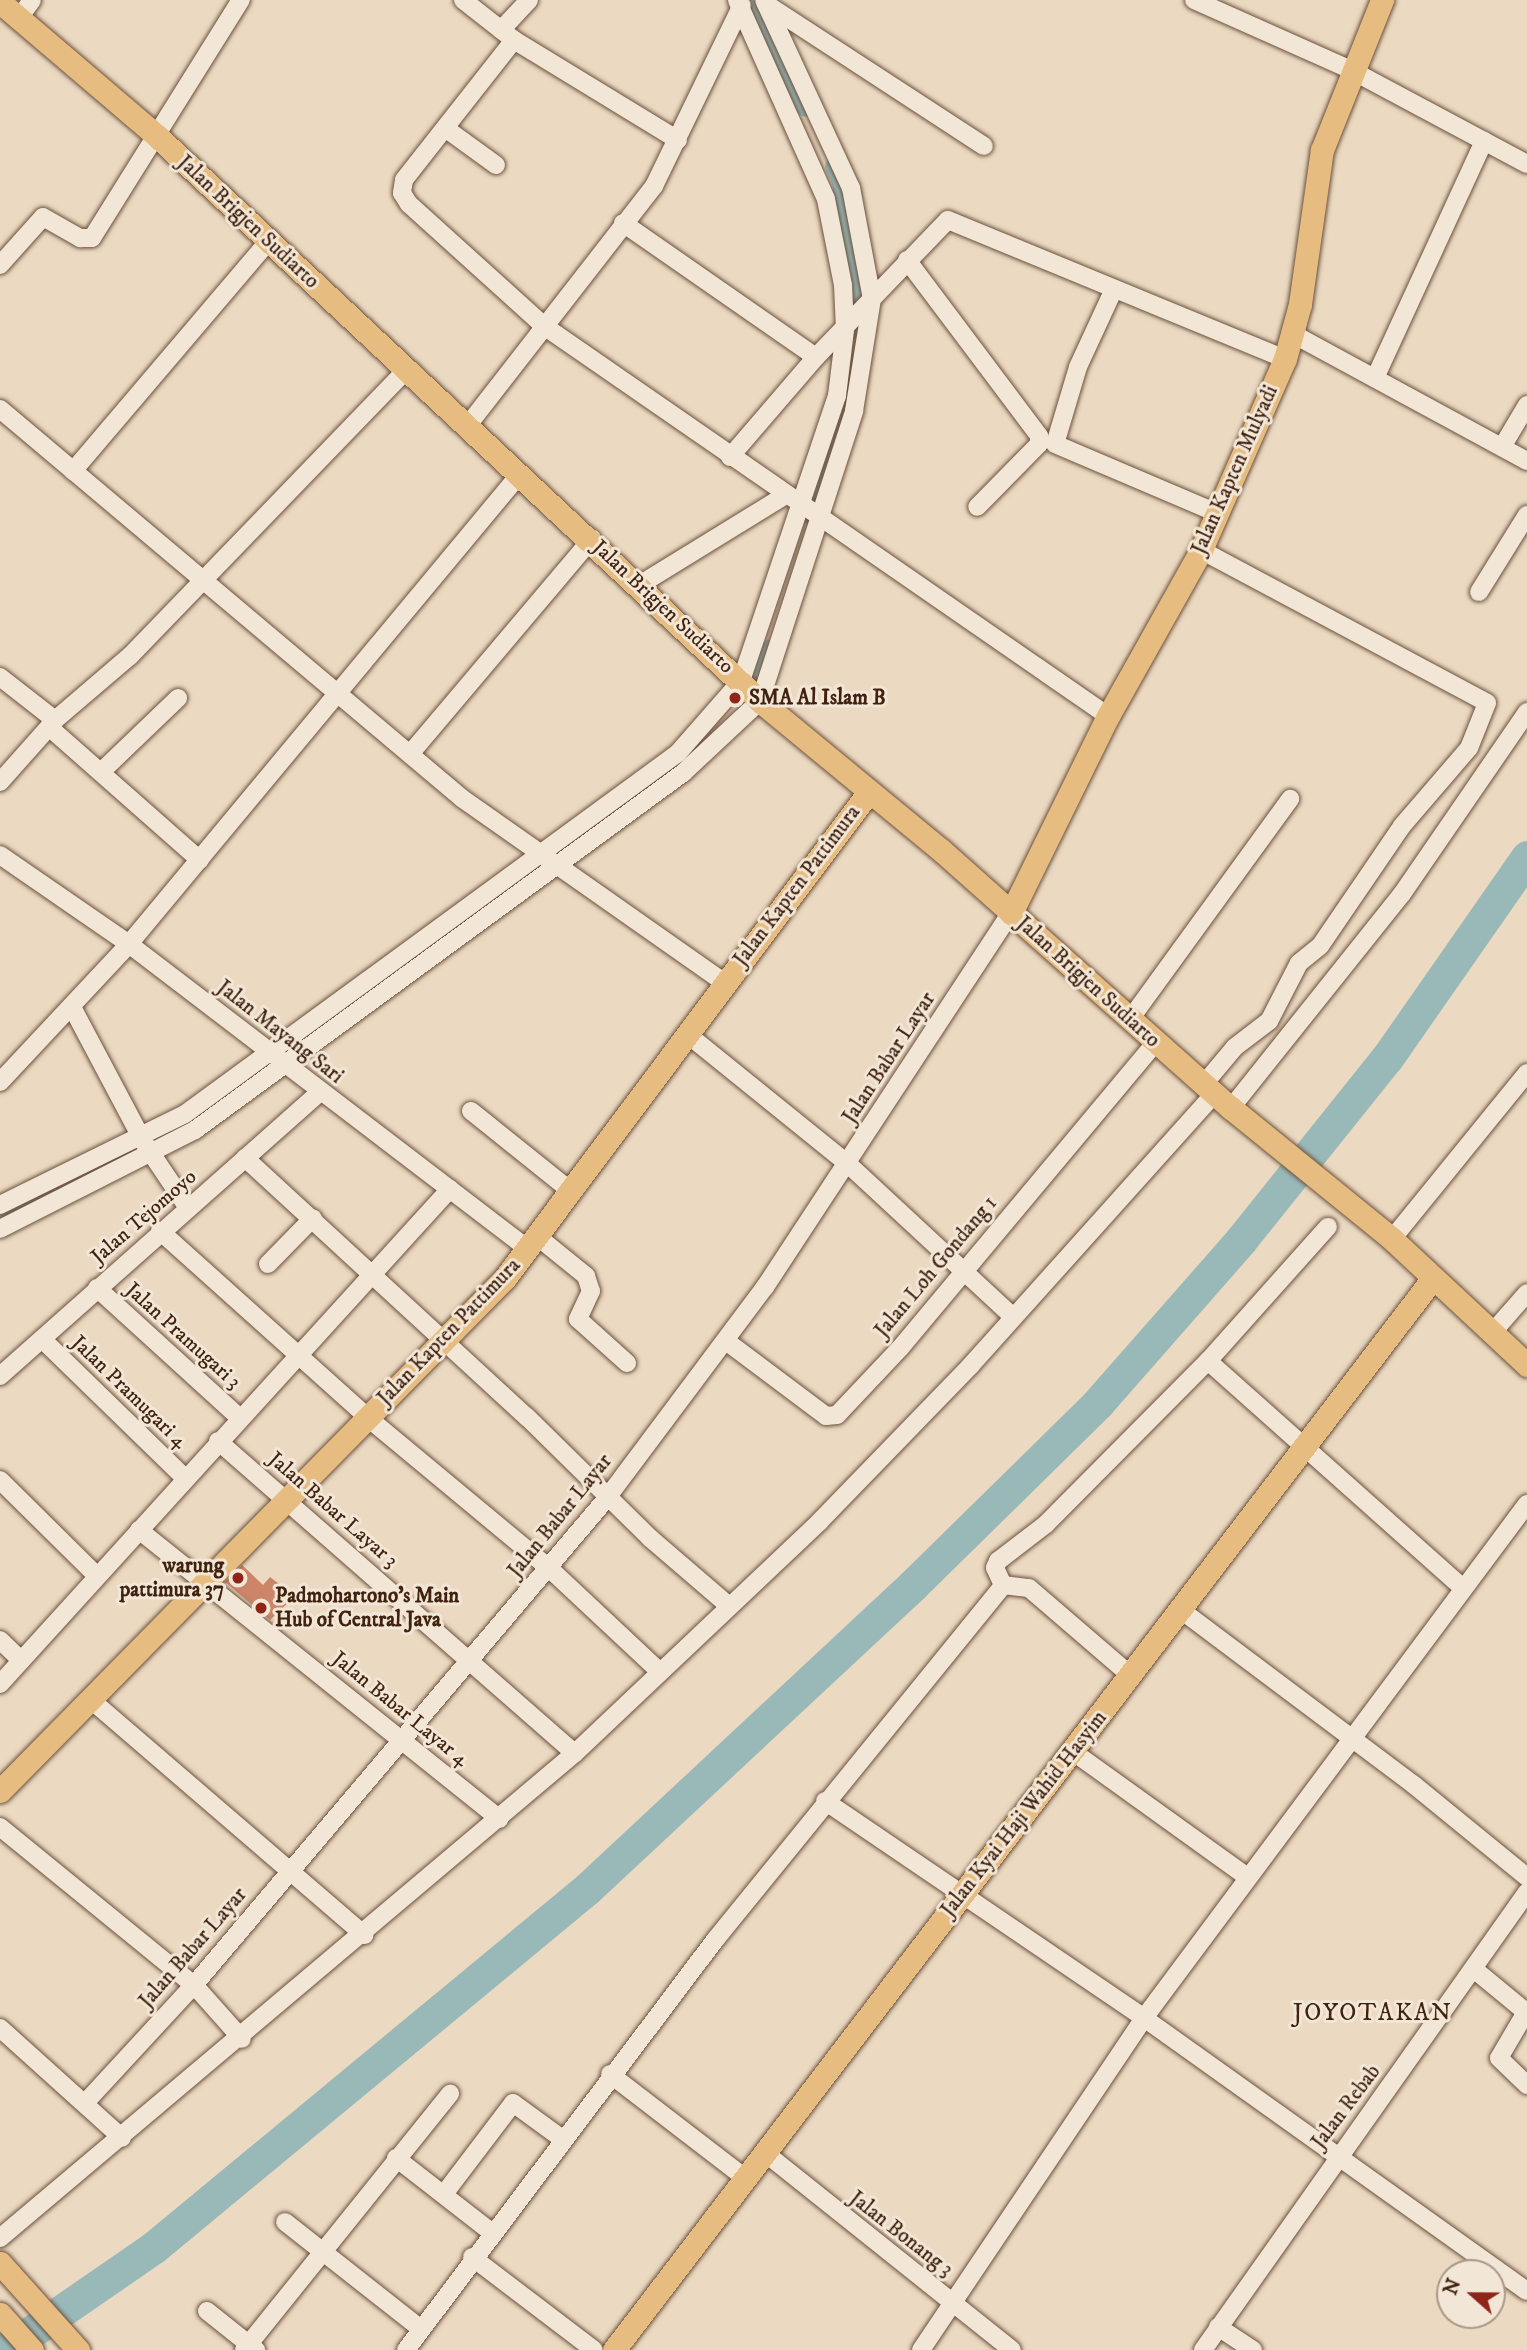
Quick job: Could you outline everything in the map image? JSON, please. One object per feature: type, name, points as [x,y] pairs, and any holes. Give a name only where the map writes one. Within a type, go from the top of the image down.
[{"type":"main road","name":"Jalan Kapten Mulyadi","points":[[1011,913],[1108,716],[1201,550],[1285,359],[1293,334],[1322,150],[1351,70],[1382,0]]},
{"type":"main road","name":"Jalan Brigjen Sudiarto","points":[[0,2],[25,9],[268,242],[519,475],[641,584],[751,691],[1011,913],[1216,1095],[1392,1239],[1527,1365]]},
{"type":"main road","name":"Jalan Kapten Pattimura","points":[[0,1791],[286,1497],[446,1341],[533,1243],[868,793]]},
{"type":"main road","name":"Jalan Kyai Haji Wahid Hasyim","points":[[614,2350],[1305,1450],[1433,1278]]},
{"type":"main road","points":[[8,2271],[73,2344]]},
{"type":"main road","points":[[0,2314],[32,2350]]},
{"type":"street","points":[[0,265],[43,217],[80,238],[92,238],[158,137],[241,0]]},
{"type":"street","points":[[463,0],[507,35],[678,140]]},
{"type":"street","points":[[529,0],[445,128],[404,180],[402,193],[544,326],[784,496],[1108,716]]},
{"type":"street","points":[[1194,0],[1351,70],[1527,164]]},
{"type":"street","points":[[765,2],[984,146]]},
{"type":"street","points":[[0,1205],[146,1146],[267,1053],[678,753],[751,691],[810,512],[863,374],[868,304],[851,188],[765,2]]},
{"type":"street","points":[[468,425],[654,186],[741,4]]},
{"type":"street","points":[[0,1229],[286,1066],[683,773],[751,691],[810,512],[837,396],[847,328],[844,285],[826,199],[741,4]]},
{"type":"street","points":[[445,128],[496,165]]},
{"type":"street","points":[[1376,378],[1484,141]]},
{"type":"street","points":[[730,457],[816,357],[847,328],[907,260],[948,220],[1285,359]]},
{"type":"street","points":[[624,223],[816,357]]},
{"type":"street","points":[[73,471],[268,242]]},
{"type":"street","points":[[907,260],[1040,436],[1039,444],[977,507]]},
{"type":"street","points":[[1114,289],[1078,367],[1055,444],[1217,513]]},
{"type":"street","points":[[1293,334],[1527,461]]},
{"type":"street","points":[[0,782],[52,724],[130,656],[406,370]]},
{"type":"street","points":[[1502,447],[1527,405]]},
{"type":"street","points":[[0,409],[410,754],[541,853],[725,983]]},
{"type":"street","points":[[0,1082],[129,944],[519,475]]},
{"type":"street","points":[[641,584],[784,496]]},
{"type":"street","points":[[1479,592],[1527,515]]},
{"type":"street","points":[[410,754],[592,539]]},
{"type":"street","points":[[1201,550],[1486,701],[1469,748],[1402,826],[1320,946],[1299,963],[1269,1021],[1235,1047],[1216,1095]]},
{"type":"street","points":[[0,677],[200,860]]},
{"type":"street","points":[[103,770],[177,698]]},
{"type":"street","points":[[0,2238],[242,2039],[575,1754],[658,1670],[820,1521],[1013,1317],[1402,894],[1527,712]]},
{"type":"street","points":[[1131,1018],[1290,799]]},
{"type":"street","name":"Jalan Mayang Sari","points":[[0,855],[129,944],[318,1093],[450,1189],[586,1276],[591,1291],[578,1319],[627,1363]]},
{"type":"street","name":"Jalan Babar Layar","points":[[85,2103],[194,1985],[399,1739],[549,1568],[607,1497],[726,1341],[848,1164],[1011,913]]},
{"type":"street","points":[[72,1007],[146,1146],[188,1208]]},
{"type":"street","points":[[687,1034],[848,1164],[960,1273],[1013,1317]]},
{"type":"street","name":"Jalan Loh Gondang 1","points":[[726,1341],[832,1417],[901,1347],[960,1273],[1156,1042]]},
{"type":"street","points":[[1392,1239],[1525,1080]]},
{"type":"street","name":"Jalan Tejomoyo","points":[[0,1376],[318,1093]]},
{"type":"street","points":[[471,1111],[572,1192]]},
{"type":"street","points":[[245,1158],[446,1341],[607,1497],[729,1606]]},
{"type":"street","points":[[0,1684],[239,1417],[450,1189]]},
{"type":"street","points":[[268,1264],[313,1218]]},
{"type":"street","points":[[1003,1585],[995,1568],[998,1562],[1046,1524],[1208,1360],[1328,1227]]},
{"type":"street","points":[[160,1231],[367,1418],[549,1568],[658,1670]]},
{"type":"street","name":"Jalan Pramugari 3","points":[[97,1288],[239,1417]]},
{"type":"street","points":[[1492,1333],[1527,1293]]},
{"type":"street","name":"Jalan Pramugari 4","points":[[41,1339],[185,1478]]},
{"type":"street","points":[[1208,1360],[1305,1450],[1463,1588]]},
{"type":"street","name":"Jalan Babar Layar 3","points":[[218,1441],[286,1497],[575,1754]]},
{"type":"street","points":[[0,1480],[97,1576]]},
{"type":"street","points":[[920,2350],[1143,2018],[1245,1877],[1527,1504]]},
{"type":"street","name":"Jalan Babar Layar 4","points":[[139,1530],[500,1819]]},
{"type":"street","points":[[1003,1585],[1029,1588],[1130,1675]]},
{"type":"street","points":[[406,2350],[472,2257],[610,2074],[825,1801],[1003,1585]]},
{"type":"street","points":[[1181,1610],[1351,1738],[1527,1877]]},
{"type":"street","points":[[0,1640],[21,1660]]},
{"type":"street","points":[[90,1699],[364,1935]]},
{"type":"street","points":[[1072,1751],[1245,1877]]},
{"type":"street","points":[[825,1801],[960,1897],[1143,2018],[1336,2159],[1527,2291]]},
{"type":"street","points":[[0,1827],[194,1985],[242,2039]]},
{"type":"street","name":"Jalan Rebab","points":[[1203,2350],[1336,2159],[1475,1970],[1527,1892]]},
{"type":"street","points":[[1475,1970],[1526,2012],[1499,2058],[1527,2085]]},
{"type":"street","points":[[0,2028],[121,2138]]},
{"type":"street","points":[[610,2074],[745,2178]]},
{"type":"street","points":[[207,2311],[250,2348],[321,2251],[450,2094]]},
{"type":"street","points":[[444,2194],[513,2103],[561,2138]]},
{"type":"street","name":"Jalan Bonang 3","points":[[764,2152],[1012,2350]]},
{"type":"street","points":[[396,2158],[491,2232]]},
{"type":"street","points":[[285,2222],[421,2329]]},
{"type":"street","points":[[472,2257],[594,2350]]},
{"type":"street","points":[[1218,2327],[1253,2350]]},
{"type":"building","points":[[242,1565],[263,1585],[270,1577],[295,1596],[270,1620],[225,1582]]},
{"type":"waterway","points":[[750,0],[805,107]]},
{"type":"waterway","points":[[834,166],[841,181],[856,307],[853,329]]},
{"type":"waterway","points":[[812,516],[842,403]]},
{"type":"waterway","points":[[745,704],[770,648]]},
{"type":"waterway","points":[[581,838],[631,804]]},
{"type":"waterway","points":[[5,2350],[153,2248],[587,1889],[913,1585],[1098,1403],[1241,1240],[1387,1058],[1527,857]]},
{"type":"waterway","points":[[382,980],[486,907]]},
{"type":"waterway","points":[[206,1113],[261,1067]]},
{"type":"waterway","points":[[0,1218],[53,1193]]},
{"type":"place","name":"SMA Al Islam B","points":[[735,698]]},
{"type":"place","name":"warung pattimura 37","points":[[238,1578]]},
{"type":"place","name":"Padmohartono's Main Hub of Central Java","points":[[261,1608]]},
{"type":"district","name":"JOYOTAKAN","points":[[1373,2014]]}]
